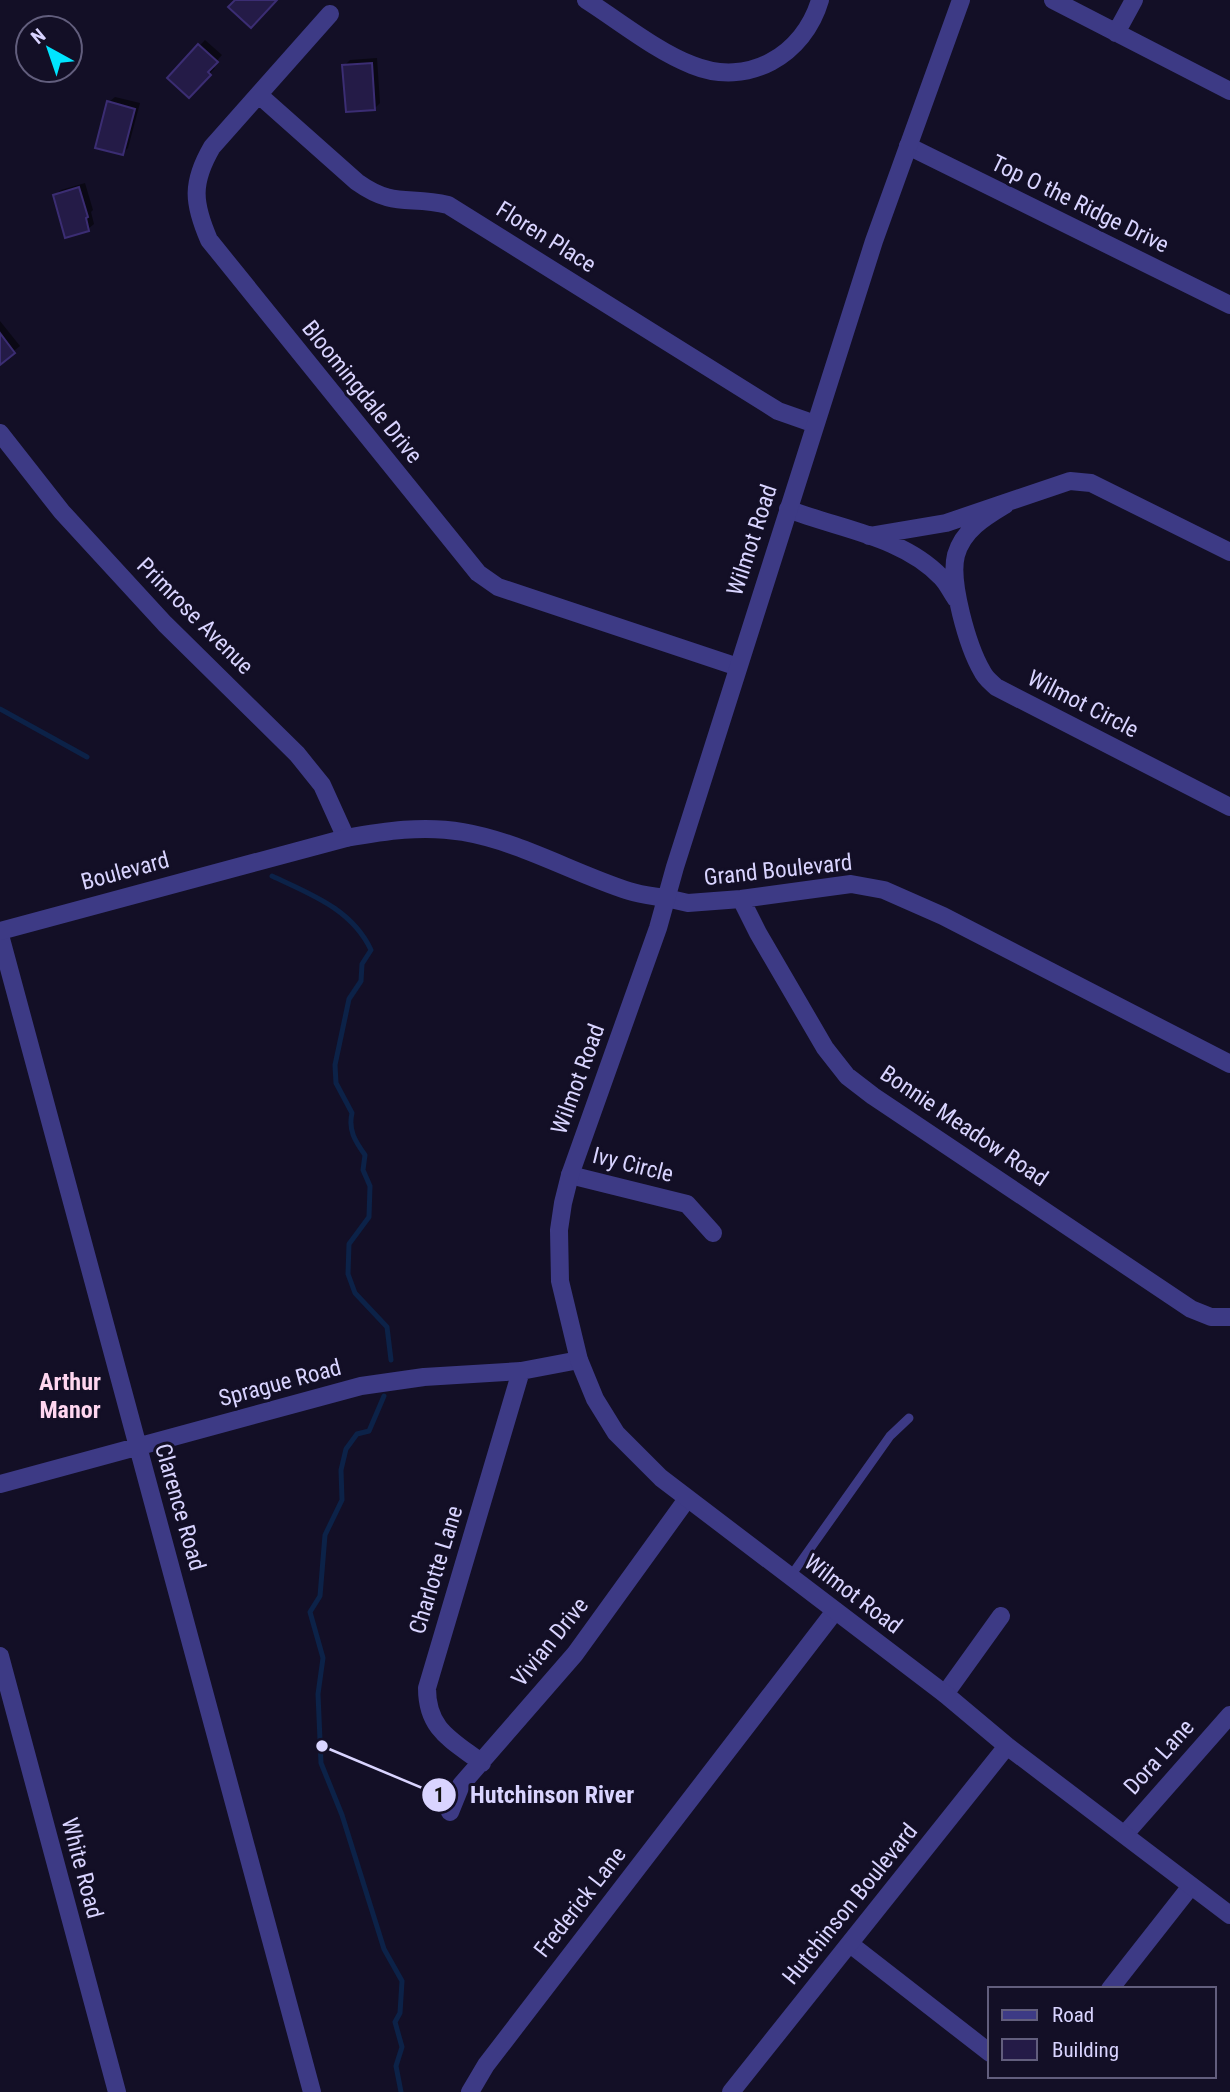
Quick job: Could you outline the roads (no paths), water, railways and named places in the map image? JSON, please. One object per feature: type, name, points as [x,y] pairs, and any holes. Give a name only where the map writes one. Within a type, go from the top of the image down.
[{"type":"street","points":[[586,0],[693,66],[729,72],[765,65],[795,46],[808,31],[820,0]]},
{"type":"street","name":"Wilmot Road","points":[[961,0],[908,146],[815,424],[658,928],[570,1175],[559,1230],[564,1303],[579,1360],[595,1399],[616,1433],[661,1478],[945,1693],[1007,1746],[1230,1915]]},
{"type":"street","points":[[1054,0],[1230,90]]},
{"type":"street","points":[[1116,33],[1134,0]]},
{"type":"street","name":"Bloomingdale Drive","points":[[330,14],[212,148],[197,179],[195,194],[198,212],[209,240],[478,573],[498,587],[738,667]]},
{"type":"street","name":"Floren Place","points":[[259,95],[372,193],[397,201],[449,205],[778,411],[815,424]]},
{"type":"street","name":"Top O the Ridge Drive","points":[[908,146],[1230,305]]},
{"type":"street","name":"Primrose Avenue","points":[[0,433],[62,512],[165,624],[297,754],[322,785],[346,838]]},
{"type":"street","name":"Wilmot Circle","points":[[869,536],[946,523],[1070,481],[1082,481],[1230,552]]},
{"type":"street","name":"Wilmot Circle","points":[[1005,505],[977,523],[960,546],[954,569],[958,604],[981,671],[996,687],[1230,807]]},
{"type":"street","name":"Wilmot Circle","points":[[788,509],[869,536],[906,552],[931,568],[943,580],[958,604]]},
{"type":"street","name":"Grand Boulevard","points":[[263,859],[346,838],[393,830],[433,828],[465,832],[540,855],[631,892],[688,903],[741,899],[851,884],[884,890],[943,916],[1230,1063]]},
{"type":"street","name":"Boulevard","points":[[0,933],[263,859]]},
{"type":"street","name":"Bonnie Meadow Road","points":[[741,899],[825,1048],[848,1076],[1191,1309],[1211,1317],[1230,1317]]},
{"type":"street","name":"Clarence Road","points":[[0,933],[312,2092]]},
{"type":"street","name":"Ivy Circle","points":[[570,1175],[687,1204],[713,1233]]},
{"type":"street","name":"Sprague Road","points":[[0,1484],[361,1386],[424,1377],[521,1371],[579,1360]]},
{"type":"street","name":"Charlotte Lane","points":[[482,1763],[436,1725],[427,1705],[428,1688],[521,1371]]},
{"type":"street","name":"Vivian Drive","points":[[450,1812],[461,1785],[575,1654],[687,1499]]},
{"type":"street","name":"Frederick Lane","points":[[470,2092],[486,2065],[835,1611]]},
{"type":"street","points":[[945,1693],[1001,1616]]},
{"type":"street","name":"White Road","points":[[0,1656],[117,2092]]},
{"type":"street","name":"Dora Lane","points":[[1125,1833],[1230,1716]]},
{"type":"street","name":"Hutchinson Boulevard","points":[[731,2092],[1007,1746]]},
{"type":"street","points":[[1112,1987],[1191,1886]]},
{"type":"street","points":[[850,1944],[988,2051]]},
{"type":"lane","points":[[789,1577],[890,1436],[909,1418]]},
{"type":"waterway","points":[[0,709],[87,757]]},
{"type":"waterway","points":[[272,876],[329,904],[353,924],[371,950],[362,964],[361,981],[349,999],[335,1065],[336,1083],[352,1113],[352,1130],[365,1155],[363,1170],[370,1186],[369,1217],[349,1244],[348,1274],[355,1293],[387,1327],[391,1360]]},
{"type":"waterway","points":[[384,1396],[369,1431],[357,1434],[346,1449],[341,1470],[342,1500],[325,1535],[320,1596],[310,1612],[323,1658],[318,1694],[321,1763],[342,1815],[384,1949],[402,1981],[400,2013],[395,2022],[402,2047],[396,2066],[401,2092]]},
{"type":"place","name":"Hutchinson River","points":[[322,1746]]},
{"type":"district","name":"Arthur Manor","points":[[70,1396]]}]
